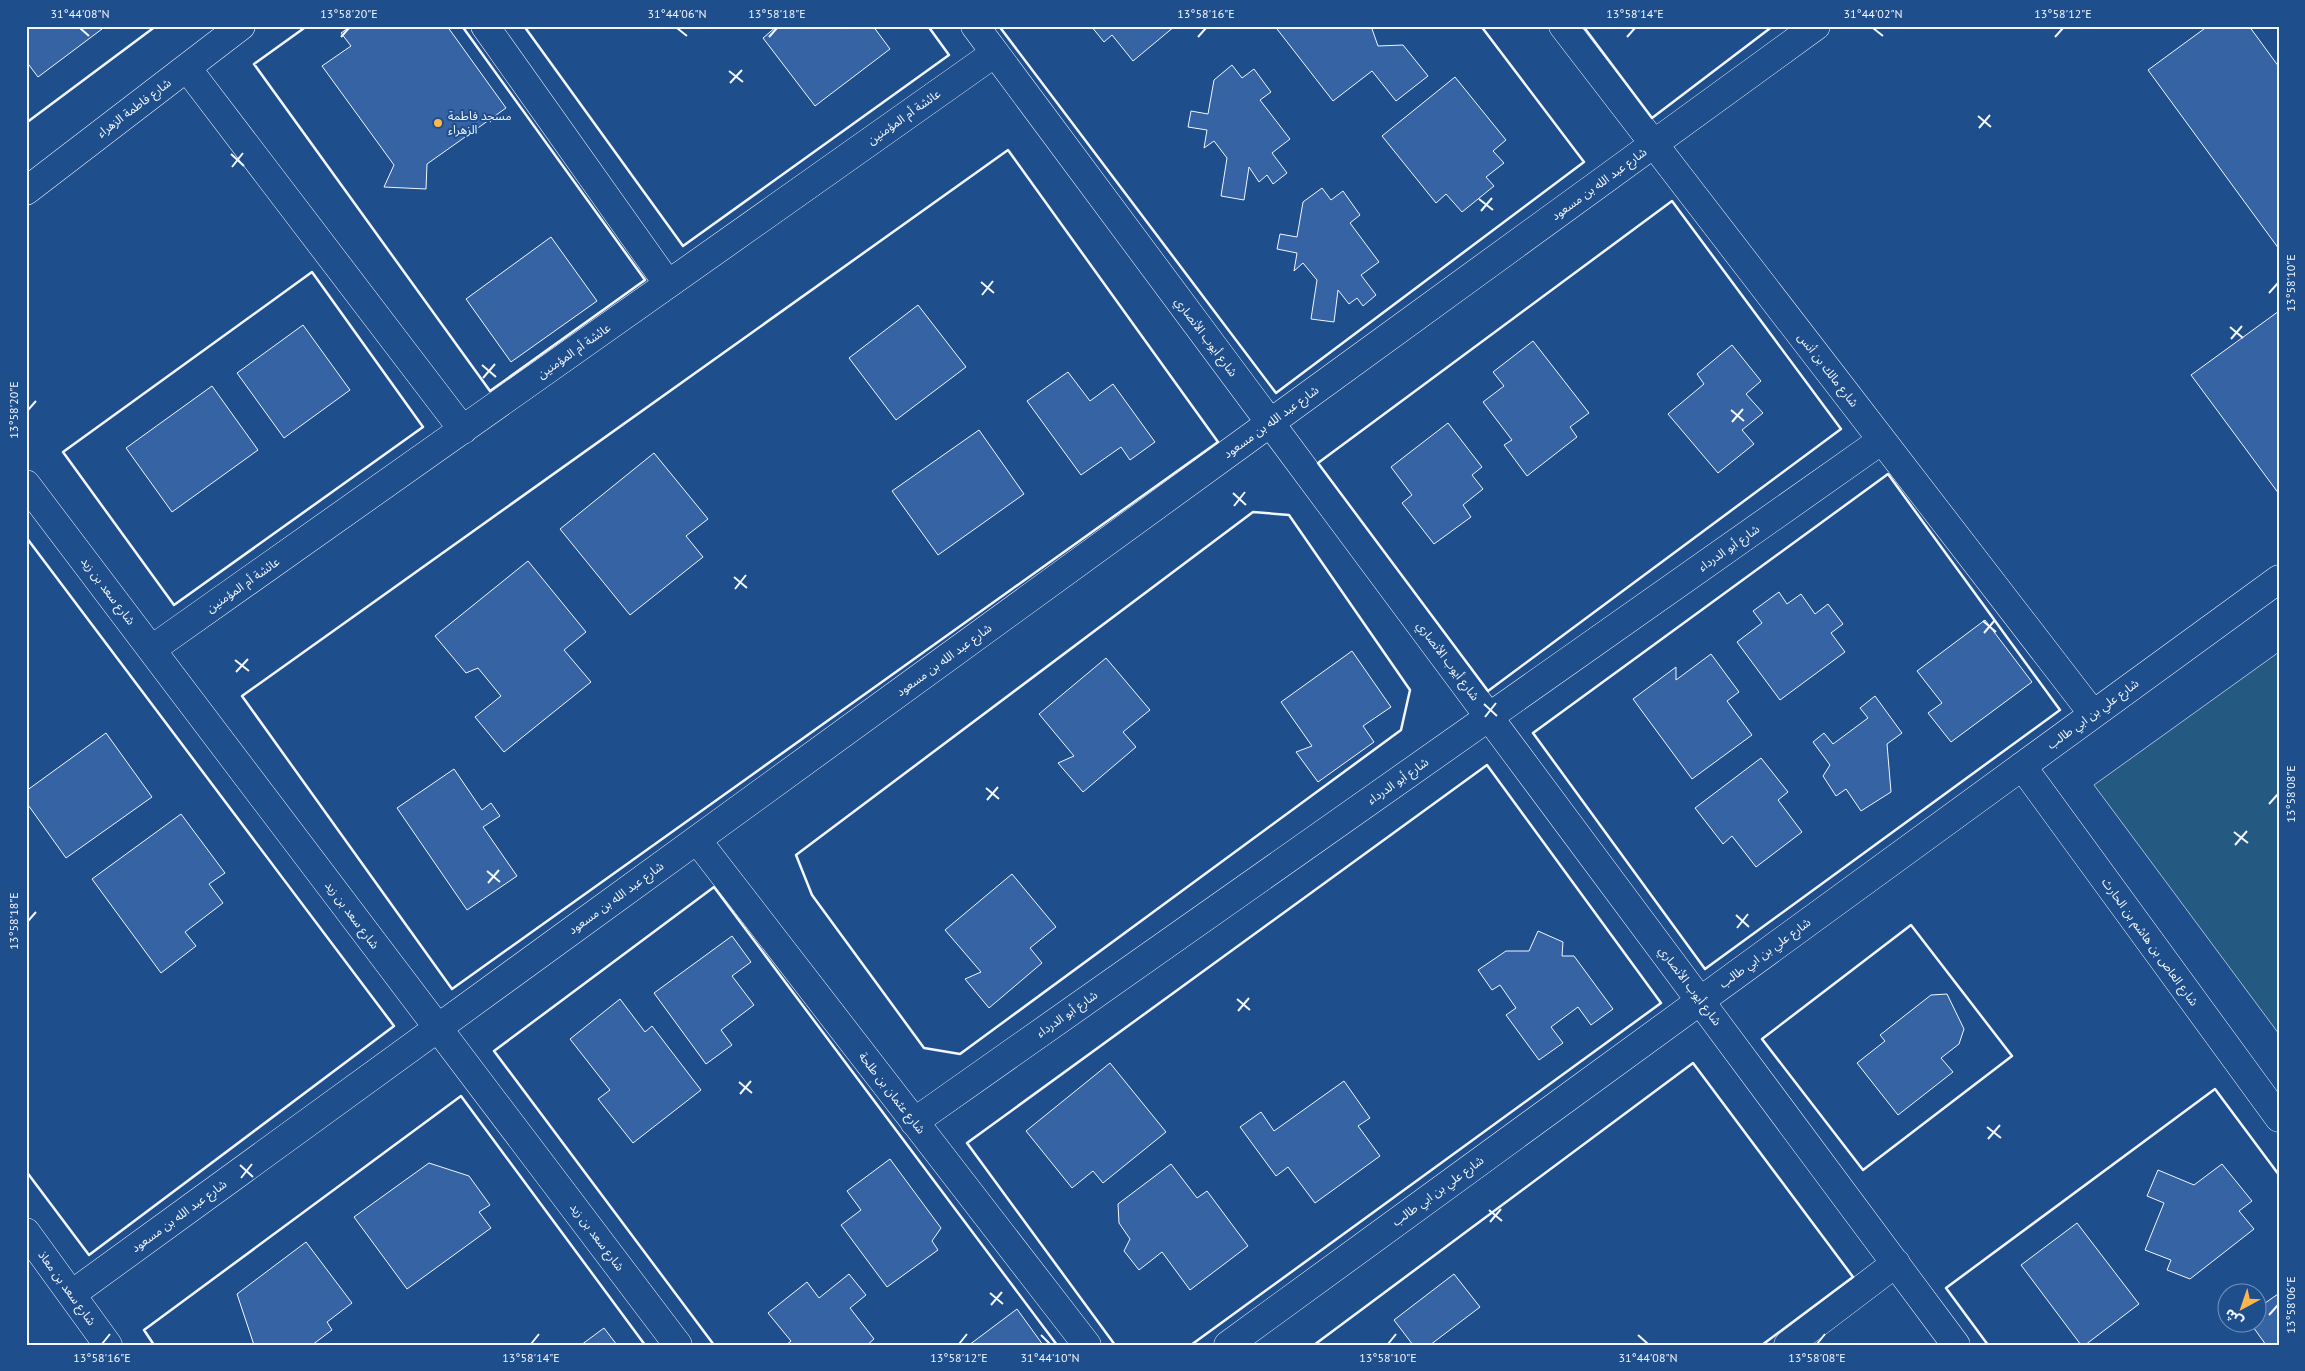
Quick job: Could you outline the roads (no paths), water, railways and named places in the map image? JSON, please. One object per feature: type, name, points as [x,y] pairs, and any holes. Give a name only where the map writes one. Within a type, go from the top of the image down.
[{"type":"street","name":"شارع فاطمة الزهراء","points":[[26,191],[241,26]]},
{"type":"street","points":[[485,26],[668,284]]},
{"type":"street","name":"شارع أيوب الأنصاري","points":[[975,26],[1956,1345]]},
{"type":"street","name":"شارع مالك بن أنس","points":[[1563,26],[2093,714]]},
{"type":"street","name":"شارع عبد الله بن مسعود","points":[[72,1294],[1816,26]]},
{"type":"street","name":"عائشة أم المؤمنين","points":[[152,649],[994,53]]},
{"type":"street","points":[[187,68],[463,430]]},
{"type":"street","name":"شارع أبو الدرداء","points":[[914,1122],[1882,440]]},
{"type":"street","name":"شارع سعد بن زيد","points":[[26,484],[678,1345]]},
{"type":"street","name":"شارع علي بن ابي طالب","points":[[1228,1345],[2279,579]]},
{"type":"street","name":"شارع العاص بن هاشم بن الحارث","points":[[2022,766],[2279,1118]]},
{"type":"street","name":"شارع عثمان بن طلحة","points":[[696,840],[1087,1345]]},
{"type":"street","name":"شارع سعد بن معاذ","points":[[26,1232],[108,1345]]},
{"type":"street","points":[[1788,1345],[1896,1263]]},
{"type":"place","name":"مسجد فاطمة الزهراء","points":[[438,123]]}]
